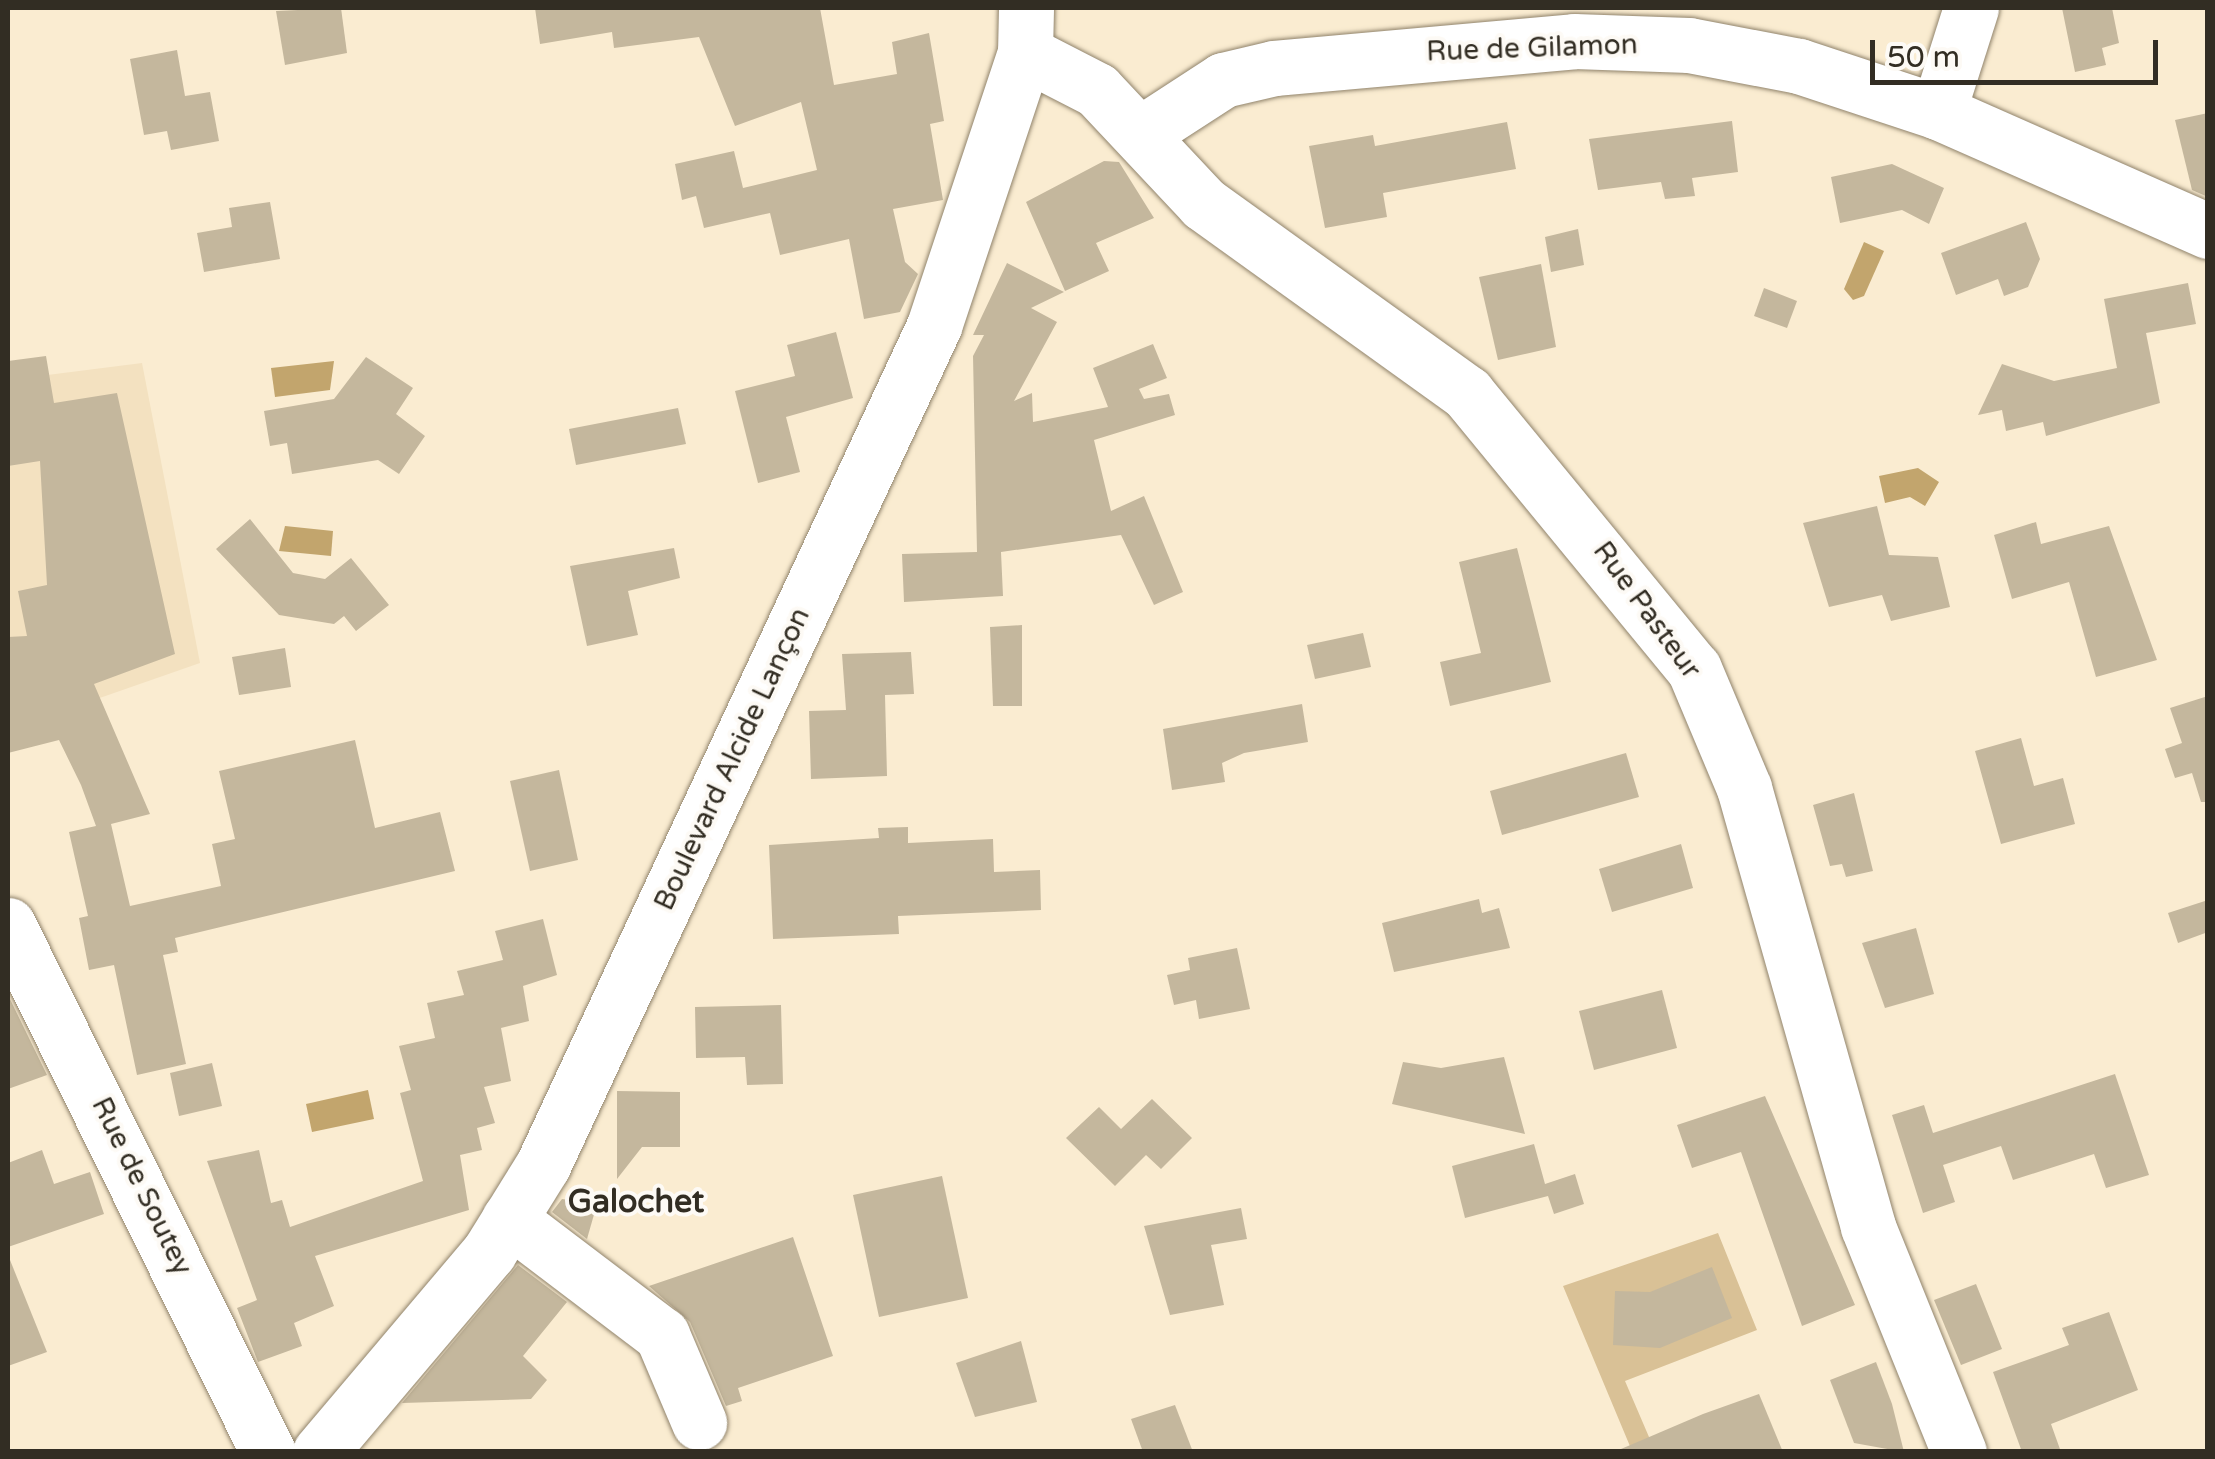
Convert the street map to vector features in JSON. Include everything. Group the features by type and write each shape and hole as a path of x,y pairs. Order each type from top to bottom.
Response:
{"street":[{"path":"1938,112 1971,8"},
{"name":"Rue Pasteur","path":"1026,30 1096,90 1204,204 1467,393 1694,669 1744,788 1868,1228 1959,1452"},
{"name":"Boulevard Alcide Lançon","path":"320,1452 509,1219 551,1148 934,326 1026,30"},
{"name":"Rue de Gilamon","path":"1140,134 1223,80 1274,68 1574,41 1689,46 1780,63 1938,112 2208,231"},
{"name":"Rue de Soutey","path":"8,925 268,1452"},
{"path":"509,1219 662,1336 699,1422"}],"shaded area":[{"path":"1864,242 1884,251 1864,296 1853,300 1844,289"},
{"path":"334,361 330,390 275,397 271,368"},
{"path":"142,363 200,663 8,730 8,380"},
{"path":"1918,468 1939,482 1925,506 1910,497 1885,503 1879,476"},
{"path":"285,526 333,531 331,556 279,551"},
{"path":"368,1090 374,1119 312,1132 306,1104"},
{"path":"1718,1233 1757,1330 1625,1381 1655,1451 1632,1451 1563,1286"}],"building":[{"path":"341,8 347,53 285,65 276,11"},
{"path":"535,8 820,8 834,85 897,74 892,42 929,33 944,121 930,124 943,200 893,209 905,262 918,274 900,312 864,319 849,239 780,255 770,213 704,228 696,196 682,200 675,164 734,151 743,188 817,170 801,102 735,126 699,37 614,48 612,32 540,44"},
{"path":"2062,8 2112,8 2119,43 2102,48 2106,65 2075,72"},
{"path":"177,50 185,96 210,92 219,141 171,150 167,131 144,135 130,59"},
{"path":"2208,113 2208,197 2192,190 2175,120"},
{"path":"1732,121 1738,172 1692,178 1695,196 1665,199 1661,182 1598,190 1589,139"},
{"path":"1507,122 1516,169 1383,193 1387,217 1325,228 1309,146 1373,135 1375,146"},
{"path":"1104,161 1119,162 1154,218 1096,243 1109,271 1065,291 1026,202"},
{"path":"1892,164 1944,188 1929,224 1902,210 1840,223 1831,177"},
{"path":"270,202 280,259 204,272 197,233 232,227 229,208"},
{"path":"2026,222 2040,259 2028,287 2004,296 1998,279 1956,295 1941,253"},
{"path":"1578,229 1584,265 1551,272 1545,237"},
{"path":"1007,263 1064,292 1031,308 1057,322 1014,401 1032,393 1033,422 1108,407 1093,368 1153,344 1167,378 1139,389 1144,399 1169,394 1175,415 1094,440 1111,511 1144,496 1183,592 1154,605 1121,535 1001,552 1003,596 904,602 902,554 977,552 973,356 984,335 973,335"},
{"path":"1541,264 1556,347 1498,360 1479,277"},
{"path":"2188,283 2196,324 2146,333 2160,403 2046,436 2043,422 2006,431 2002,410 1978,415 2002,364 2054,381 2117,368 2104,299"},
{"path":"1764,288 1797,301 1787,328 1754,316"},
{"path":"836,332 853,398 786,417 800,472 758,483 735,391 795,376 787,345"},
{"path":"46,356 54,403 117,393 175,654 94,684 150,814 111,824 130,906 221,886 212,844 235,839 219,771 355,740 375,828 440,812 455,871 175,938 178,952 163,955 186,1064 137,1075 114,965 89,970 79,918 88,916 69,832 96,826 81,785 59,740 8,753 8,637 27,636 18,591 47,585 40,461 8,466 8,361"},
{"path":"366,357 413,388 396,414 425,436 399,474 378,460 292,474 287,443 270,446 264,411 334,399"},
{"path":"678,408 686,444 576,465 569,429"},
{"path":"1877,506 1889,555 1938,557 1950,607 1891,621 1882,595 1829,607 1803,523"},
{"path":"250,519 293,573 325,579 351,558 389,605 356,631 344,616 334,624 279,615 216,549"},
{"path":"2036,522 2041,544 2109,526 2157,660 2096,677 2069,582 2012,599 1994,535"},
{"path":"674,548 680,578 628,591 638,635 587,646 570,566"},
{"path":"1517,548 1551,682 1450,706 1440,662 1481,653 1459,562"},
{"path":"1022,625 1022,706 993,706 990,627"},
{"path":"1363,633 1371,667 1315,679 1307,645"},
{"path":"285,648 291,687 239,695 232,657"},
{"path":"911,652 914,694 885,695 887,776 811,779 809,711 846,710 842,654"},
{"path":"2208,696 2208,802 2201,802 2192,773 2175,778 2165,749 2182,743 2170,708"},
{"path":"1302,704 1308,742 1244,753 1222,763 1225,782 1172,790 1163,729"},
{"path":"2021,738 2034,786 2063,778 2075,824 2001,844 1975,751"},
{"path":"1626,753 1639,797 1502,835 1490,791"},
{"path":"559,770 578,860 530,871 510,781"},
{"path":"1854,793 1873,871 1846,877 1842,864 1830,866 1813,805"},
{"path":"908,827 908,843 993,839 994,872 1040,870 1041,910 898,916 899,934 773,939 769,845 879,838 878,828"},
{"path":"1681,844 1693,888 1612,912 1599,869"},
{"path":"1479,899 1482,913 1499,908 1510,948 1394,972 1382,923"},
{"path":"2208,900 2208,932 2178,943 2168,913"},
{"path":"543,919 557,975 523,986 529,1021 501,1028 511,1081 484,1087 495,1123 477,1128 482,1150 460,1155 469,1210 315,1256 334,1306 294,1323 302,1346 258,1362 237,1308 257,1300 207,1161 259,1150 271,1203 282,1200 290,1227 423,1181 400,1093 411,1090 399,1046 435,1038 427,1003 464,995 457,971 503,960 495,931"},
{"path":"1916,928 1934,994 1885,1008 1862,943"},
{"path":"1237,948 1250,1009 1199,1019 1196,1000 1174,1005 1167,975 1190,970 1188,958"},
{"path":"1662,990 1677,1048 1594,1070 1579,1011"},
{"path":"8,995 47,1075 8,1089"},
{"path":"781,1005 783,1084 747,1085 745,1057 696,1058 695,1007"},
{"path":"1504,1057 1525,1134 1392,1104 1403,1062 1441,1068"},
{"path":"212,1063 222,1106 179,1116 170,1073"},
{"path":"2115,1074 2149,1175 2106,1188 2094,1154 2013,1180 2001,1146 1943,1165 1955,1202 1923,1213 1892,1115 1924,1105 1933,1133"},
{"path":"617,1091 680,1092 680,1147 642,1147 617,1179"},
{"path":"1765,1096 1855,1305 1802,1326 1741,1152 1692,1168 1677,1125"},
{"path":"1152,1099 1192,1138 1161,1169 1146,1155 1115,1186 1066,1138 1099,1107 1121,1129"},
{"path":"1534,1144 1545,1184 1575,1174 1584,1204 1554,1214 1548,1196 1465,1218 1452,1166"},
{"path":"42,1150 54,1184 90,1172 104,1214 8,1247 8,1163"},
{"path":"942,1176 968,1298 879,1317 853,1195"},
{"path":"562,1199 597,1204 587,1239 552,1212"},
{"path":"1241,1208 1247,1239 1211,1245 1224,1305 1170,1315 1144,1226"},
{"path":"793,1237 833,1356 738,1388 742,1401 726,1406 690,1322 649,1286"},
{"path":"8,1255 47,1352 8,1366"},
{"path":"518,1265 567,1302 523,1356 547,1380 531,1399 402,1403"},
{"path":"1712,1267 1732,1318 1660,1348 1613,1345 1615,1291 1650,1292"},
{"path":"1976,1284 2002,1349 1961,1365 1934,1300"},
{"path":"2109,1312 2138,1390 2051,1424 2061,1452 2022,1452 1993,1372 2069,1345 2062,1328"},
{"path":"1021,1341 1037,1402 975,1417 956,1363"},
{"path":"1876,1362 1904,1452 1854,1443 1830,1380"},
{"path":"1759,1394 1783,1452 1614,1452 1703,1414"},
{"path":"1175,1405 1193,1452 1143,1452 1131,1419"}],"district":[{"name":"Galochet","path":"636,1202"}]}
